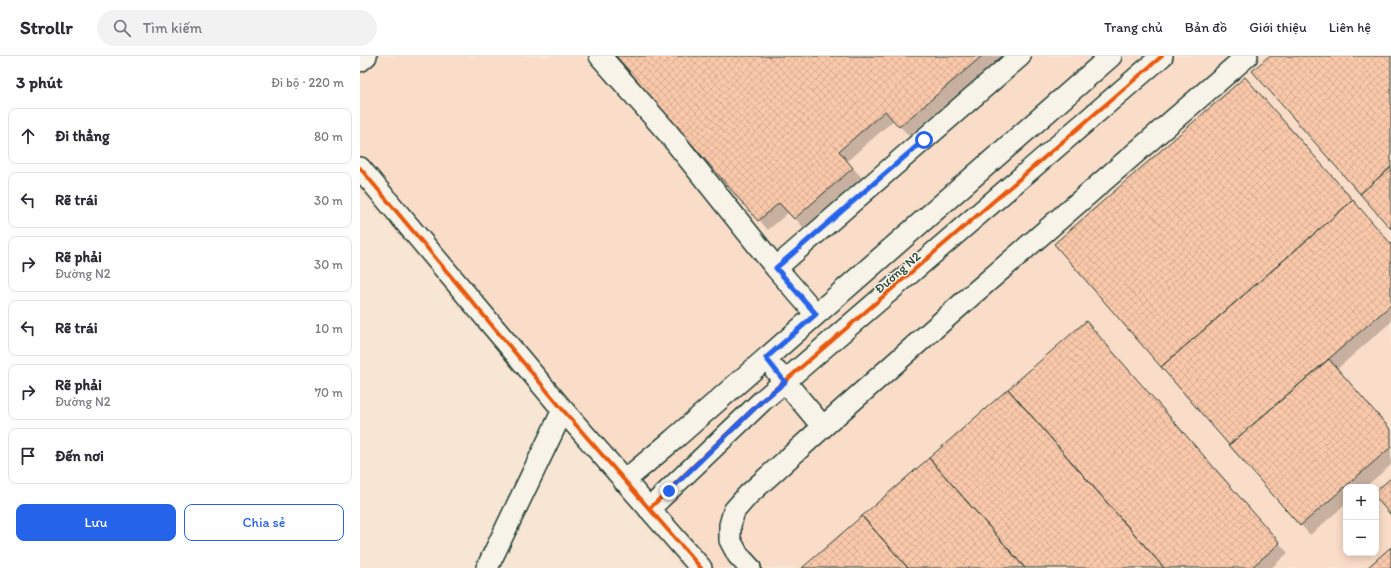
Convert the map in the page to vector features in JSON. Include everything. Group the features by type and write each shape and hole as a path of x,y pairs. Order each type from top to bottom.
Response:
{"street":[{"path":"360,61 366,56"},
{"path":"600,56 668,133 776,268 816,314"},
{"path":"776,268 1020,56"},
{"name":"Đường N2","path":"624,481 1111,56"},
{"name":"Đường N2","path":"649,509 762,401 1162,56"},
{"path":"750,568 738,555 730,540 730,525 734,511 748,495 972,294 1247,56"},
{"path":"360,168 563,410 700,568"},
{"path":"766,358 823,427"},
{"path":"487,568 563,410"}],"shaded area":[{"path":"360,56 1391,56 1391,568 682,568 360,191"}],"building":[{"path":"616,56 982,56 899,127 885,111 839,151 853,168 794,219 779,203 758,221"},
{"path":"1269,56 1391,56 1391,167 1360,194 1252,71"},
{"path":"1245,77 1353,200 1161,367 1054,244"},
{"path":"1391,167 1391,229 1360,194"},
{"path":"1353,200 1391,244 1391,305 1229,445 1161,367"},
{"path":"1086,321 1280,543 1251,568 1164,568 1008,389"},
{"path":"1329,359 1391,430 1391,447 1348,484 1343,484 1343,489 1300,526 1229,445"},
{"path":"1008,389 1164,568 1025,568 929,458"},
{"path":"929,458 1025,568 908,568 862,516"},
{"path":"1391,478 1391,515 1379,501 1379,488"},
{"path":"862,516 908,568 802,568"},
{"path":"1391,547 1391,568 1367,568"}],"cycle path":[{"path":"649,509 762,401 1162,56"},
{"path":"360,168 563,410 701,568"}],"route":[{"path":"669,491 762,401 785,382 766,358 816,314 776,268 924,140"}]}
